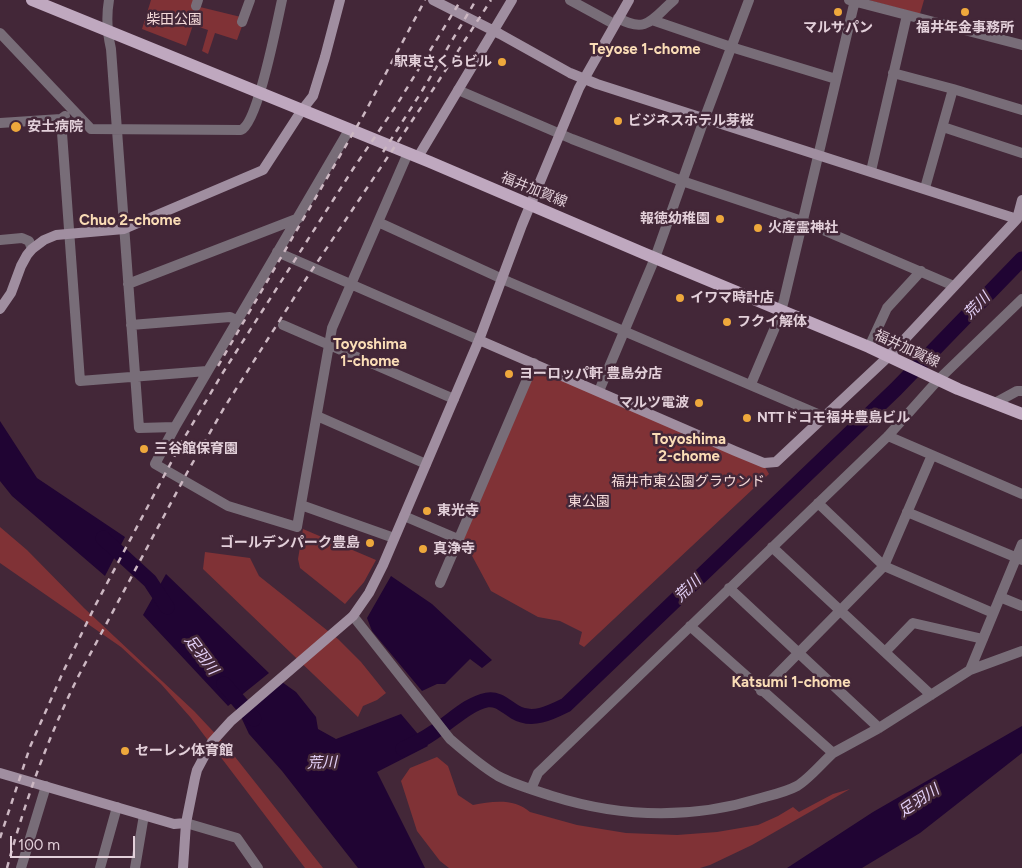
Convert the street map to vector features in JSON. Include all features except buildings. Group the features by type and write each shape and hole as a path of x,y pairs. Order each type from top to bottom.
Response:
{"main road":[{"name":"福井加賀線","path":"32,0 413,155 869,347 935,379 1022,414"}],"street":[{"path":"109,0 106,14 107,30 111,49 139,428 175,427"},
{"path":"242,22 250,0"},
{"path":"0,33 91,129 243,130 256,107 282,0"},
{"path":"0,309 11,293 21,266 32,248 44,240 56,235 124,229 260,172 265,168 314,93 340,0"},
{"path":"434,0 494,30 583,79 1017,219"},
{"path":"346,135 299,218 207,371 155,464 228,506 297,527 332,328 378,222 413,155 458,90 512,0"},
{"path":"570,0 616,21 638,26 652,20 674,0"},
{"path":"183,868 186,824 195,778 212,742 231,722 353,616 369,593 479,340 530,205 583,79 629,0"},
{"path":"599,391 656,258 704,117 749,0"},
{"path":"751,384 781,311 819,155 853,0 1022,45"},
{"path":"871,171 907,15"},
{"path":"652,20 731,47 836,79"},
{"path":"893,73 1022,110"},
{"path":"925,188 953,89"},
{"path":"458,90 559,134 682,181 802,221 954,286"},
{"path":"0,123 61,119 72,109"},
{"path":"61,119 80,381 207,371"},
{"path":"942,127 1022,153"},
{"path":"277,252 764,463 776,462 889,356 1017,219 1022,200"},
{"path":"128,284 299,218"},
{"path":"378,222 502,279 825,417"},
{"path":"0,240 22,238 29,241 32,248"},
{"path":"869,347 887,308 920,272"},
{"path":"531,789 538,773 888,436 935,379 1022,300"},
{"path":"131,325 230,318 238,321"},
{"path":"283,325 454,399"},
{"path":"440,583 534,363"},
{"path":"995,403 1022,391"},
{"path":"316,416 426,464"},
{"path":"888,436 1022,494"},
{"path":"761,690 884,566 932,455"},
{"path":"818,503 884,566 994,613"},
{"path":"301,505 394,538"},
{"path":"908,512 1019,559"},
{"path":"404,516 458,539"},
{"path":"970,670 1000,597 1019,559 1022,544"},
{"path":"772,547 931,695"},
{"path":"730,588 879,728"},
{"path":"1000,597 1022,606"},
{"path":"353,616 450,739 498,775 531,789 582,806 617,812 650,814 690,813 746,803 797,786 834,753 879,728 970,670 1022,651"},
{"path":"885,652 913,623 982,640"},
{"path":"690,626 834,753"},
{"path":"0,773 174,824 186,824 237,838 258,868"},
{"path":"21,868 46,786"},
{"path":"100,868 117,807"},
{"path":"134,868 144,815"}],"green space":[{"name":"柴田公園","path":"151,0 201,0 200,7 245,18 237,40 215,33 208,54 202,51 208,30 193,25 186,46 142,29"},
{"path":"868,0 924,0 920,14"},
{"name":"東公園","path":"540,371 765,467 769,474 584,647 579,644 582,632 560,621 538,617 491,591 463,539 534,372"},
{"path":"0,527 27,550 84,608 194,711 224,743 323,868 305,868 191,718 161,684 121,647 0,563"},
{"path":"303,529 376,560 364,582 345,604 300,568 298,559"},
{"path":"205,552 250,558 259,576 338,639 361,662 386,693 377,700 363,706 358,717 203,569"},
{"path":"437,757 448,766 458,795 473,805 488,802 517,804 530,812 577,825 626,833 677,835 717,832 758,825 793,807 799,812 833,794 850,789 752,845 700,868 449,868 440,861 417,831 401,781 410,768"}],"water":[{"path":"0,421 37,478 125,537 105,576 12,496 0,481"},
{"path":"166,574 269,673 228,706 143,615"},
{"path":"391,576 432,604 492,660 482,668 470,659 445,684 437,684 422,691 372,631 367,618"},
{"path":"282,682 296,692 316,717 318,729 336,739 401,714 428,746 377,772 425,868 358,868 282,771 249,734 241,717"},
{"path":"1022,726 1022,753 920,833 862,868 787,868 873,812"}],"waterway":[{"name":"荒川","path":"403,749 426,737 466,709 487,700 498,701 515,712 528,716 541,715 566,705 896,389 1022,259"},
{"name":"足羽川","path":"103,538 150,581 167,607"},
{"name":"足羽川","path":"224,684 254,719"}],"railway":[{"path":"218,366 363,116 425,0"},
{"path":"0,838 30,747 63,672 95,606 183,440 222,374 353,169 396,106 461,0"},
{"path":"383,152 476,0"},
{"path":"7,868 21,818 57,722 79,675 188,471 224,408 306,279 491,0"}],"place":[{"name":"マルサパン","path":"838,12"},
{"name":"福井年金事務所","path":"965,12"},
{"name":"駅東さくらビル","path":"502,62"},
{"name":"ビジネスホテル芽桜","path":"618,121"},
{"name":"安土病院","path":"16,127"},
{"name":"報徳幼稚園","path":"720,219"},
{"name":"火産霊神社","path":"758,228"},
{"name":"イワマ時計店","path":"680,298"},
{"name":"フクイ解体","path":"727,322"},
{"name":"ヨーロッパ軒 豊島分店","path":"509,374"},
{"name":"マルツ電波","path":"699,403"},
{"name":"NTTドコモ福井豊島ビル","path":"747,418"},
{"name":"三谷館保育園","path":"144,449"},
{"name":"東光寺","path":"427,511"},
{"name":"ゴールデンパーク豊島","path":"370,543"},
{"name":"真浄寺","path":"423,549"},
{"name":"セーレン体育館","path":"125,751"}],"district":[{"name":"Teyose 1-chome","path":"645,50"},
{"name":"Chuo 2-chome","path":"130,221"},
{"name":"Toyoshima 1-chome","path":"370,354"},
{"name":"Toyoshima 2-chome","path":"689,448"},
{"name":"Katsumi 1-chome","path":"791,683"}],"park label":[{"name":"福井市東公園グラウンド","path":"688,482"}]}
